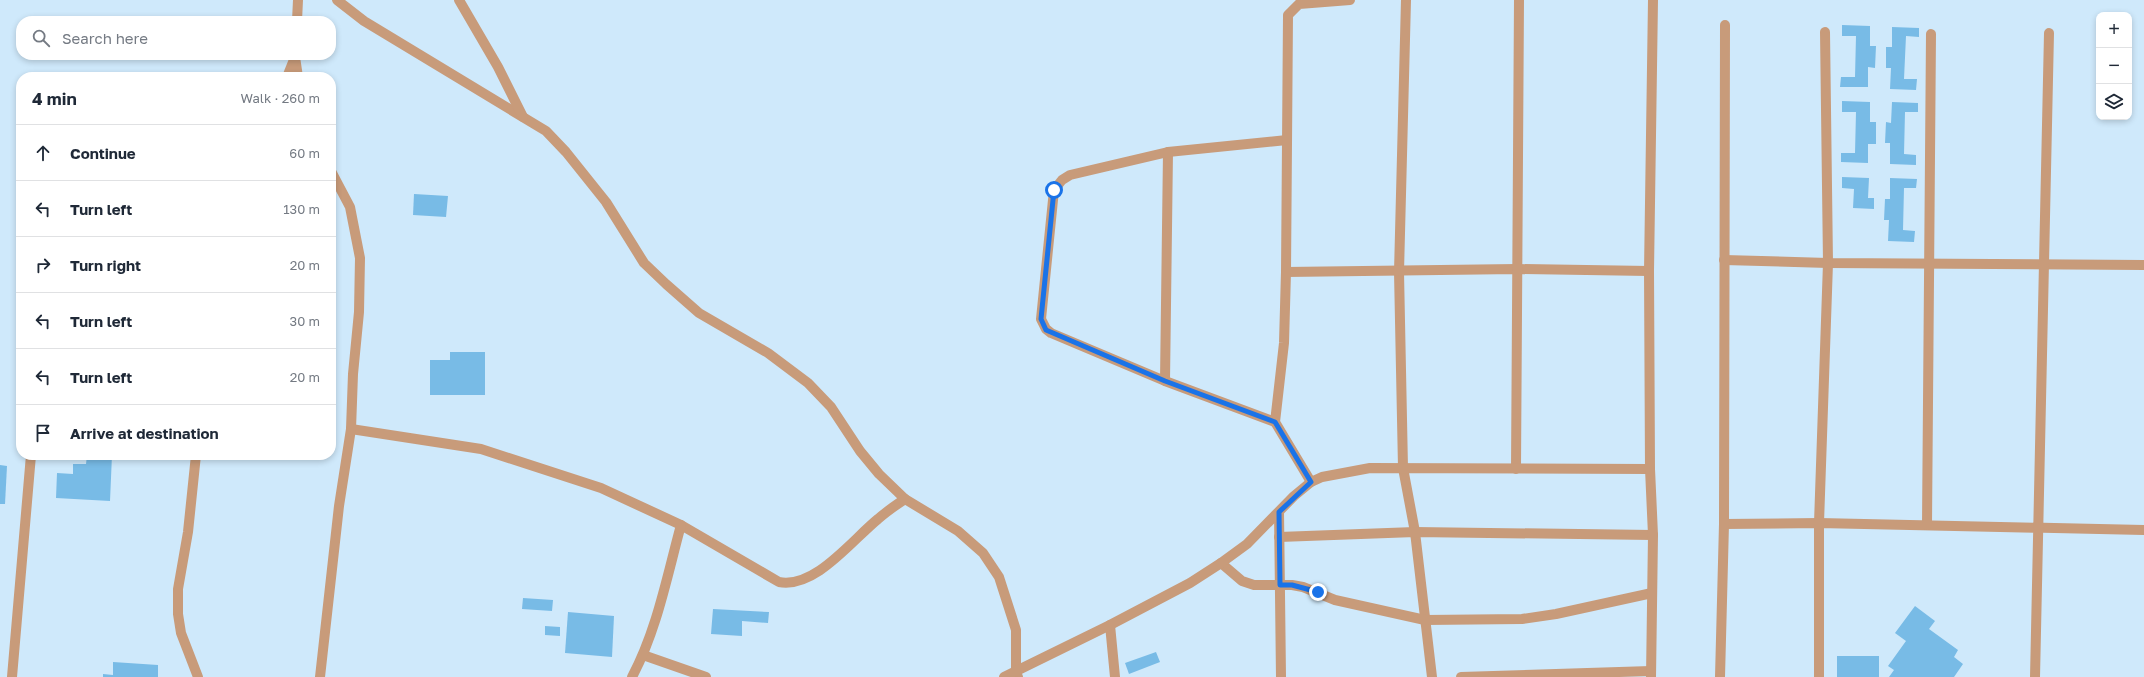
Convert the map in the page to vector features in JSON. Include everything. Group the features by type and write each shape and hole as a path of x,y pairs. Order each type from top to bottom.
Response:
{"street":[{"path":"297,16 298,0"},
{"path":"337,0 364,21 546,131 566,152 606,202 644,263 699,313 768,353 808,383 831,407 860,451 879,474 905,499 958,531 983,553 999,577 1016,630 1017,674"},
{"path":"460,0 498,67 523,116"},
{"path":"1311,482 1275,422 1284,343 1288,15 1299,4 1350,0"},
{"path":"1406,0 1399,272 1403,468 1415,532 1432,677"},
{"path":"1516,469 1519,0"},
{"path":"1461,677 1651,674 1653,535 1650,469 1649,271 1653,0"},
{"path":"1720,677 1724,524 1725,25"},
{"path":"1820,677 1819,523 1828,263 1825,32"},
{"path":"2035,677 2049,33"},
{"path":"1927,525 1931,34"},
{"path":"288,72 293,60"},
{"path":"296,60 297,72"},
{"path":"1275,422 1165,381 1051,333 1046,330 1041,319 1054,190 1058,184 1070,175 1168,152 1287,140"},
{"path":"1165,381 1168,152"},
{"path":"320,677 339,506 351,429 353,374 359,312 360,258 350,207 336,181"},
{"path":"1724,260 1828,263 2144,265"},
{"path":"1286,272 1399,272 1517,269 1649,271"},
{"path":"351,429 481,449 601,488 681,525 779,582 790,584 802,580 826,565 878,519 905,499"},
{"path":"12,677 31,460"},
{"path":"195,460 188,532 178,589 178,614 181,633 198,677"},
{"path":"1004,677 1017,674 1190,583 1247,544 1311,482 1338,472 1370,468 1650,469"},
{"path":"1279,512 1281,677"},
{"path":"1724,524 1819,523 2144,530"},
{"path":"632,677 643,655 681,525"},
{"path":"1280,537 1415,532 1653,535"},
{"path":"1221,563 1242,581 1254,585 1303,587 1336,600 1425,620 1522,619 1556,614 1652,593"},
{"path":"1110,625 1115,677"},
{"path":"643,655 706,677"}],"building":[{"path":"1842,25 1870,26 1870,46 1876,46 1875,68 1868,67 1868,87 1840,87 1841,77 1855,77 1856,36 1842,36"},
{"path":"1892,27 1919,28 1919,37 1906,36 1904,79 1917,79 1916,90 1890,89 1891,68 1886,68 1886,47 1892,47"},
{"path":"1842,101 1870,102 1870,122 1876,122 1876,144 1868,144 1868,163 1841,162 1841,153 1855,153 1856,112 1842,112"},
{"path":"1892,102 1918,103 1918,112 1905,112 1904,154 1916,155 1916,165 1890,164 1890,143 1885,143 1886,122 1891,123"},
{"path":"1842,177 1869,178 1868,198 1874,198 1874,209 1853,208 1854,189 1842,188"},
{"path":"1890,178 1917,179 1916,188 1904,188 1903,230 1915,231 1914,242 1888,241 1889,220 1884,220 1885,199 1890,199"},
{"path":"414,194 448,196 446,217 413,215"},
{"path":"450,352 485,352 485,395 430,395 430,360 450,360"},
{"path":"86,460 112,460 110,501 56,498 57,473 73,474 73,464 86,464"},
{"path":"0,465 7,466 5,504 0,504"},
{"path":"523,598 553,600 552,611 522,609"},
{"path":"1915,606 1935,621 1929,629 1958,650 1954,657 1963,664 1954,677 1889,677 1894,670 1888,666 1906,641 1895,633"},
{"path":"713,609 769,612 768,623 742,621 742,636 711,634"},
{"path":"568,612 614,616 612,657 565,653"},
{"path":"545,626 560,627 560,636 545,635"},
{"path":"1156,652 1160,662 1129,674 1125,663"},
{"path":"1837,656 1879,656 1879,677 1837,677"},
{"path":"113,662 158,665 158,677 103,677 103,674 113,675"}],"route":[{"path":"1054,190 1041,319 1042,324 1046,330 1051,333 1165,381 1217,402 1275,422 1311,482 1294,496 1279,512 1280,585 1303,587 1318,592"}]}
